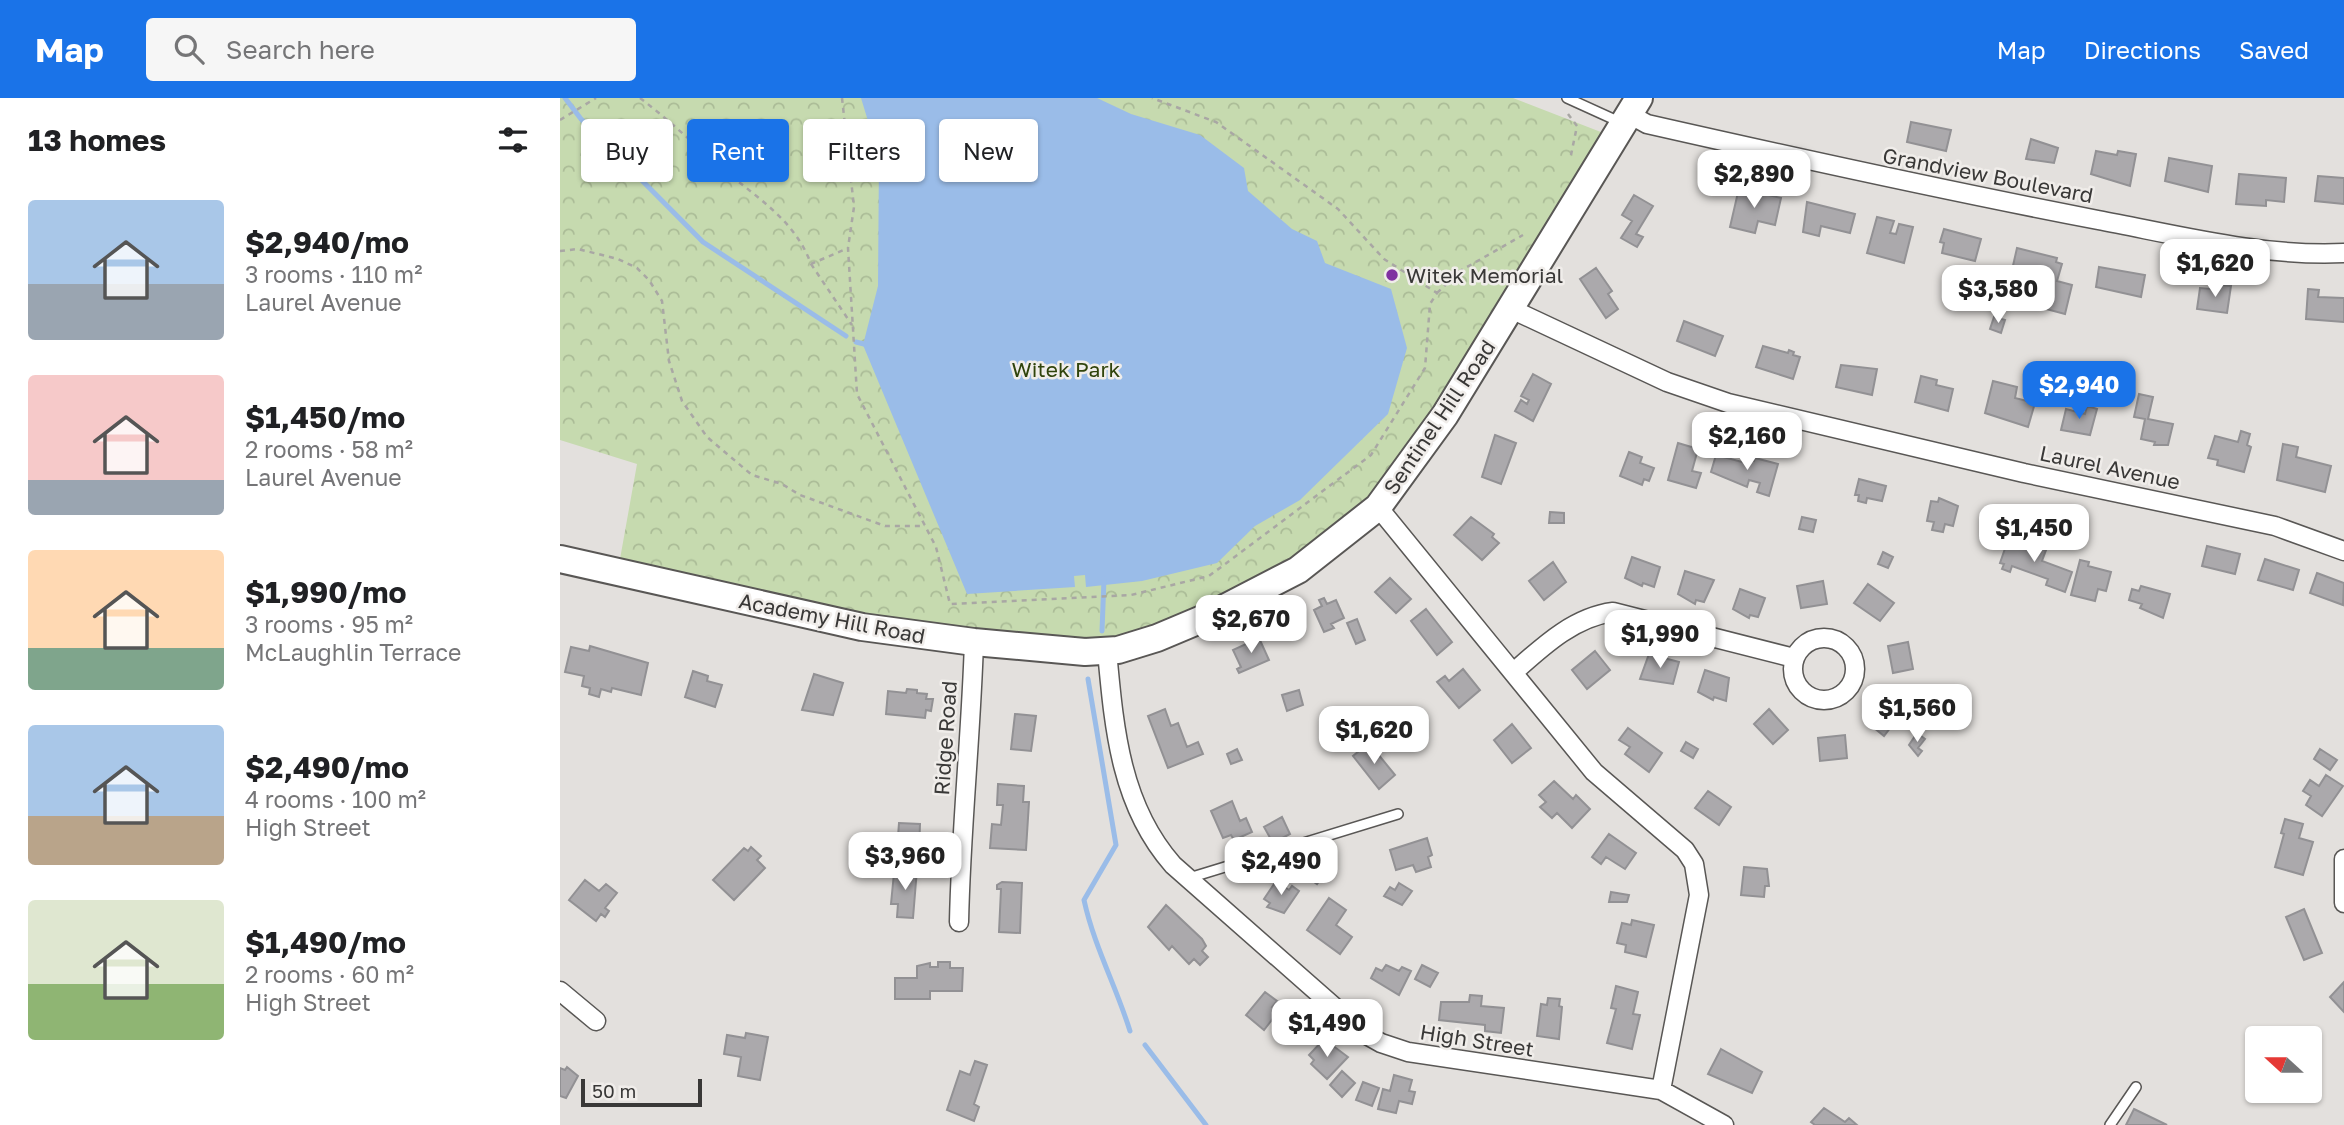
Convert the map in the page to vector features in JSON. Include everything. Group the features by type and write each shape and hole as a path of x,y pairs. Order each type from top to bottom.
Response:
{"main road":[{"name":"Sentinel Hill Road","path":"1107,651 1157,638 1268,587 1331,547 1378,507 1445,415 1630,112"},
{"name":"Academy Hill Road","path":"560,559 862,627 974,642 1085,652 1107,651"}],"street":[{"name":"Grandview Boulevard","path":"1630,112 1647,124 1938,189 2181,235 2304,255 2344,253"},
{"name":"Laurel Avenue","path":"1509,308 1667,382 1728,403 2024,473 2275,526 2344,551"},
{"path":"1378,507 1515,671 1594,772 1671,837 1694,864 1699,895 1661,1090"},
{"path":"1515,671 1572,626 1588,617 1613,612 1794,658"},
{"name":"Ridge Road","path":"959,922 964,797 970,757 974,642"},
{"name":"High Street","path":"1107,651 1114,733 1130,792 1148,832 1160,850 1262,947 1381,1043 1408,1052 1471,1064 1661,1090 1724,1125"},
{"path":"2344,859 2344,903"},
{"path":"560,991 596,1021"}],"lane":[{"path":"1567,98 1630,112"},
{"path":"1187,878 1398,814"},
{"path":"2110,1125 2136,1087"}],"path":[{"path":"560,120 596,98"},
{"path":"640,98 726,172 768,202 805,247 811,264 853,325"},
{"path":"842,98 854,207 848,248 857,394 936,547 950,604 1116,596 1209,576 1371,455 1425,368 1430,304 1437,293 1460,271 1482,256 1523,235"},
{"path":"1152,98 1216,122 1338,209 1384,258 1437,293"},
{"path":"1564,110 1577,126 1571,155"},
{"path":"811,264 848,248"},
{"path":"560,251 578,249 618,259 637,268 649,280 662,301 669,361 682,401 706,437 752,475 782,484 800,495 885,526 925,526"}],"green space":[{"name":"Witek Park","path":"560,98 1513,98 1606,134 1434,425 1371,503 1319,545 1254,584 1138,634 1117,640 1070,642 864,616 620,559 637,464 560,440"}],"water":[{"path":"861,98 1097,98 1131,114 1200,135 1244,168 1248,191 1292,229 1317,241 1325,263 1391,289 1407,348 1388,414 1300,500 1255,526 1217,563 1142,581 1086,587 1085,575 1074,576 1075,587 967,594 863,345 878,286 879,182 925,182 925,119 867,119"}],"building":[{"path":"1911,122 1951,130 1946,151 1907,142"},
{"path":"2031,139 2058,148 2054,163 2026,159"},
{"path":"2096,151 2117,155 2118,151 2136,154 2130,186 2091,174"},
{"path":"2169,158 2212,166 2208,192 2165,181"},
{"path":"2239,174 2286,178 2284,202 2266,200 2266,206 2236,204"},
{"path":"2318,176 2344,178 2344,204 2315,201"},
{"path":"1739,188 1781,198 1775,225 1758,221 1755,233 1730,227"},
{"path":"1634,195 1653,206 1636,234 1643,237 1637,247 1621,238 1632,221 1622,215"},
{"path":"1807,202 1855,214 1850,233 1821,226 1819,236 1803,232"},
{"path":"1877,217 1894,221 1890,233 1896,234 1899,224 1913,227 1904,263 1867,253"},
{"path":"1944,229 1981,239 1975,261 1942,253 1944,243 1940,242"},
{"path":"2017,248 2057,258 2056,262 2062,264 2057,281 2072,285 2065,314 2031,305 2038,277 2012,270"},
{"path":"2099,267 2145,275 2141,297 2096,287"},
{"path":"1596,268 1612,291 1608,294 1618,309 1606,318 1580,279"},
{"path":"2212,284 2231,286 2227,313 2197,309 2200,288 2211,289"},
{"path":"2308,289 2319,290 2318,297 2344,298 2344,322 2306,319"},
{"path":"1994,317 2005,320 2001,333 1990,329"},
{"path":"1684,321 1723,336 1715,356 1677,341"},
{"path":"1763,346 1788,353 1789,350 1800,357 1793,379 1756,367"},
{"path":"1841,365 1877,369 1872,395 1836,387"},
{"path":"1533,374 1551,384 1533,421 1515,411 1521,400 1527,404 1529,400 1521,396"},
{"path":"1921,376 1937,380 1936,385 1953,389 1948,411 1915,402"},
{"path":"1993,381 2017,387 2015,398 2035,403 2028,427 1985,413"},
{"path":"2057,386 2068,389 2063,405 2053,402"},
{"path":"2139,394 2153,397 2148,419 2173,424 2168,445 2154,445 2155,442 2141,439 2145,419 2134,417"},
{"path":"2087,406 2097,409 2090,435 2061,430 2066,409 2085,414"},
{"path":"2241,431 2250,434 2247,445 2251,447 2244,472 2217,465 2218,460 2208,458 2215,436 2238,442"},
{"path":"1495,435 1516,443 1501,484 1482,477"},
{"path":"1678,443 1698,449 1692,471 1701,473 1696,488 1668,480"},
{"path":"2283,444 2298,447 2296,457 2331,466 2325,492 2277,480"},
{"path":"1629,452 1642,457 1640,463 1654,468 1649,481 1644,479 1642,485 1620,476"},
{"path":"1716,455 1742,462 1743,458 1754,461 1755,458 1778,464 1769,496 1757,492 1760,483 1749,480 1747,487 1711,472"},
{"path":"1859,479 1886,486 1882,501 1867,498 1866,503 1858,501 1859,495 1855,495"},
{"path":"1939,498 1958,506 1953,526 1945,524 1943,532 1932,530 1934,522 1927,521 1931,501 1938,502"},
{"path":"1550,512 1564,513 1564,523 1549,523"},
{"path":"1471,517 1494,534 1492,537 1499,543 1482,560 1454,535"},
{"path":"1802,517 1816,520 1813,532 1799,529"},
{"path":"2009,537 2046,550 2042,561 2072,572 2065,592 2046,585 2048,579 2012,566 2010,572 2002,569 2004,564 2000,563"},
{"path":"2207,546 2240,554 2235,574 2202,566"},
{"path":"1883,552 1893,557 1888,568 1878,564"},
{"path":"1632,557 1660,567 1654,587 1643,583 1642,586 1625,578"},
{"path":"2265,559 2299,570 2293,590 2258,580"},
{"path":"2080,560 2089,562 2088,566 2111,572 2106,591 2098,589 2095,601 2071,595"},
{"path":"1553,562 1566,582 1544,600 1529,581"},
{"path":"1685,571 1714,580 1704,602 1696,600 1695,604 1678,594"},
{"path":"2317,573 2344,583 2343,605 2310,593"},
{"path":"1390,578 1411,599 1396,613 1375,592"},
{"path":"1823,581 1827,604 1801,608 1797,586"},
{"path":"1868,584 1894,603 1880,621 1854,603"},
{"path":"2141,586 2170,594 2163,618 2140,608 2142,604 2129,600 2132,589 2139,591"},
{"path":"1740,589 1765,598 1758,617 1750,615 1749,618 1733,609"},
{"path":"1324,598 1327,604 1336,600 1344,618 1331,624 1334,628 1324,632 1314,610 1322,606 1319,600"},
{"path":"1426,609 1452,642 1437,655 1411,621"},
{"path":"1357,619 1365,640 1356,644 1347,623"},
{"path":"1259,638 1269,660 1239,673 1237,669 1241,667 1233,650"},
{"path":"1908,642 1913,669 1893,673 1888,646"},
{"path":"590,646 648,663 641,695 612,688 611,692 601,689 599,697 589,694 590,688 582,686 584,676 565,672 571,647 589,651"},
{"path":"1595,651 1610,670 1587,689 1572,670"},
{"path":"1649,654 1679,662 1673,684 1640,679"},
{"path":"1463,669 1480,690 1459,708 1437,682 1445,676 1449,681"},
{"path":"1705,670 1729,678 1726,701 1714,697 1713,700 1698,692"},
{"path":"693,671 708,676 707,681 722,685 715,707 685,697"},
{"path":"814,674 843,683 833,715 802,710"},
{"path":"907,689 917,690 917,693 927,694 926,699 933,699 931,711 926,710 925,718 886,714 888,691 906,693"},
{"path":"1299,690 1303,705 1287,711 1282,695"},
{"path":"1884,702 1900,715 1884,736 1867,722"},
{"path":"1165,709 1171,726 1178,723 1187,747 1198,742 1203,754 1168,768 1148,716"},
{"path":"1769,709 1788,730 1773,744 1754,724"},
{"path":"1015,714 1036,716 1031,751 1011,749"},
{"path":"1512,724 1531,748 1512,763 1494,740"},
{"path":"1628,728 1662,753 1649,772 1625,754 1630,747 1619,740"},
{"path":"1917,733 1925,739 1918,748 1922,751 1918,756 1909,745"},
{"path":"1845,735 1847,758 1820,761 1818,738"},
{"path":"1686,742 1698,749 1693,758 1681,751"},
{"path":"1369,743 1395,775 1379,789 1353,756"},
{"path":"1237,749 1242,760 1231,764 1227,754"},
{"path":"2320,749 2337,760 2330,770 2314,759"},
{"path":"2326,775 2343,786 2322,816 2306,805 2311,796 2303,791 2310,780 2319,786"},
{"path":"1554,781 1573,799 1576,795 1590,809 1572,828 1557,813 1552,818 1540,807 1546,802 1539,795"},
{"path":"998,784 1024,786 1023,802 1029,802 1026,850 990,848 992,824 1001,825 1003,805 997,805"},
{"path":"1708,791 1731,807 1719,825 1695,808"},
{"path":"1232,801 1240,821 1246,818 1252,832 1234,840 1231,835 1223,838 1211,811"},
{"path":"1282,817 1290,834 1273,843 1264,827"},
{"path":"2285,819 2303,824 2299,838 2313,842 2303,875 2275,867"},
{"path":"899,823 920,824 919,851 897,850"},
{"path":"1609,834 1636,853 1625,869 1606,857 1601,864 1592,857"},
{"path":"1427,838 1432,855 1428,857 1431,867 1416,872 1413,865 1396,870 1390,850"},
{"path":"751,847 761,856 757,860 765,868 734,900 713,880 744,848 748,851"},
{"path":"1313,858 1328,869 1317,884 1303,874"},
{"path":"1744,867 1767,869 1769,886 1765,886 1764,897 1741,895"},
{"path":"902,868 917,869 913,918 897,917 898,904 891,904 894,873 901,873"},
{"path":"585,880 599,891 606,884 617,893 605,908 609,911 605,917 601,914 596,921 569,900"},
{"path":"1276,881 1289,890 1292,886 1299,891 1284,913 1267,907 1270,903 1264,899"},
{"path":"1002,882 1022,883 1020,933 999,932 1001,889 997,889 997,885"},
{"path":"1399,883 1412,891 1402,905 1384,896 1390,887 1395,890"},
{"path":"1611,892 1629,895 1627,902 1609,902"},
{"path":"1329,898 1346,910 1336,925 1352,937 1340,954 1307,930"},
{"path":"1166,905 1206,946 1202,951 1208,957 1200,965 1194,959 1189,964 1172,946 1169,950 1148,927"},
{"path":"2304,909 2322,953 2304,960 2286,917"},
{"path":"1632,920 1654,925 1646,957 1625,952 1626,945 1617,943 1622,923 1631,925"},
{"path":"938,962 950,962 950,968 963,968 962,991 930,991 930,999 895,999 895,978 917,978 917,966 930,963 930,967 938,967"},
{"path":"1386,965 1399,971 1402,967 1411,971 1399,995 1371,978 1376,968 1382,971"},
{"path":"1422,965 1438,973 1430,987 1415,979"},
{"path":"2344,982 2344,1012 2330,997"},
{"path":"1616,986 1638,992 1633,1014 1640,1015 1632,1049 1607,1043 1616,1009 1611,1008"},
{"path":"1265,992 1277,1001 1272,1007 1278,1012 1264,1030 1246,1015"},
{"path":"1470,995 1482,996 1481,1006 1504,1008 1501,1033 1485,1031 1485,1025 1439,1020 1441,1002 1469,1002"},
{"path":"1548,998 1560,999 1559,1006 1562,1007 1559,1039 1537,1036 1541,1004 1547,1005"},
{"path":"746,1033 768,1037 760,1080 738,1076 741,1057 724,1054 727,1035 745,1038"},
{"path":"1324,1039 1348,1057 1327,1079 1311,1064 1314,1060 1309,1055"},
{"path":"1721,1049 1762,1072 1752,1093 1708,1074"},
{"path":"975,1061 987,1065 974,1104 979,1107 974,1121 947,1110 960,1071 970,1075"},
{"path":"567,1067 578,1076 566,1098 560,1096 560,1068 565,1070"},
{"path":"1342,1071 1355,1083 1342,1097 1330,1085"},
{"path":"1394,1075 1412,1080 1409,1091 1415,1092 1412,1104 1399,1101 1396,1113 1378,1109 1383,1089 1390,1091"},
{"path":"1363,1082 1379,1088 1372,1106 1356,1100"},
{"path":"1824,1108 1845,1122 1849,1118 1857,1125 1815,1125 1811,1122"},
{"path":"2134,1109 2167,1125 2126,1125"}],"waterway":[{"path":"565,98 581,119 703,242 846,336"},
{"path":"856,342 868,345"},
{"path":"1102,631 1104,579"},
{"path":"1088,679 1116,845 1084,900 1093,934 1130,1031"},
{"path":"1145,1045 1206,1125"}],"place":[{"name":"Witek Memorial","path":"1392,275"}]}
